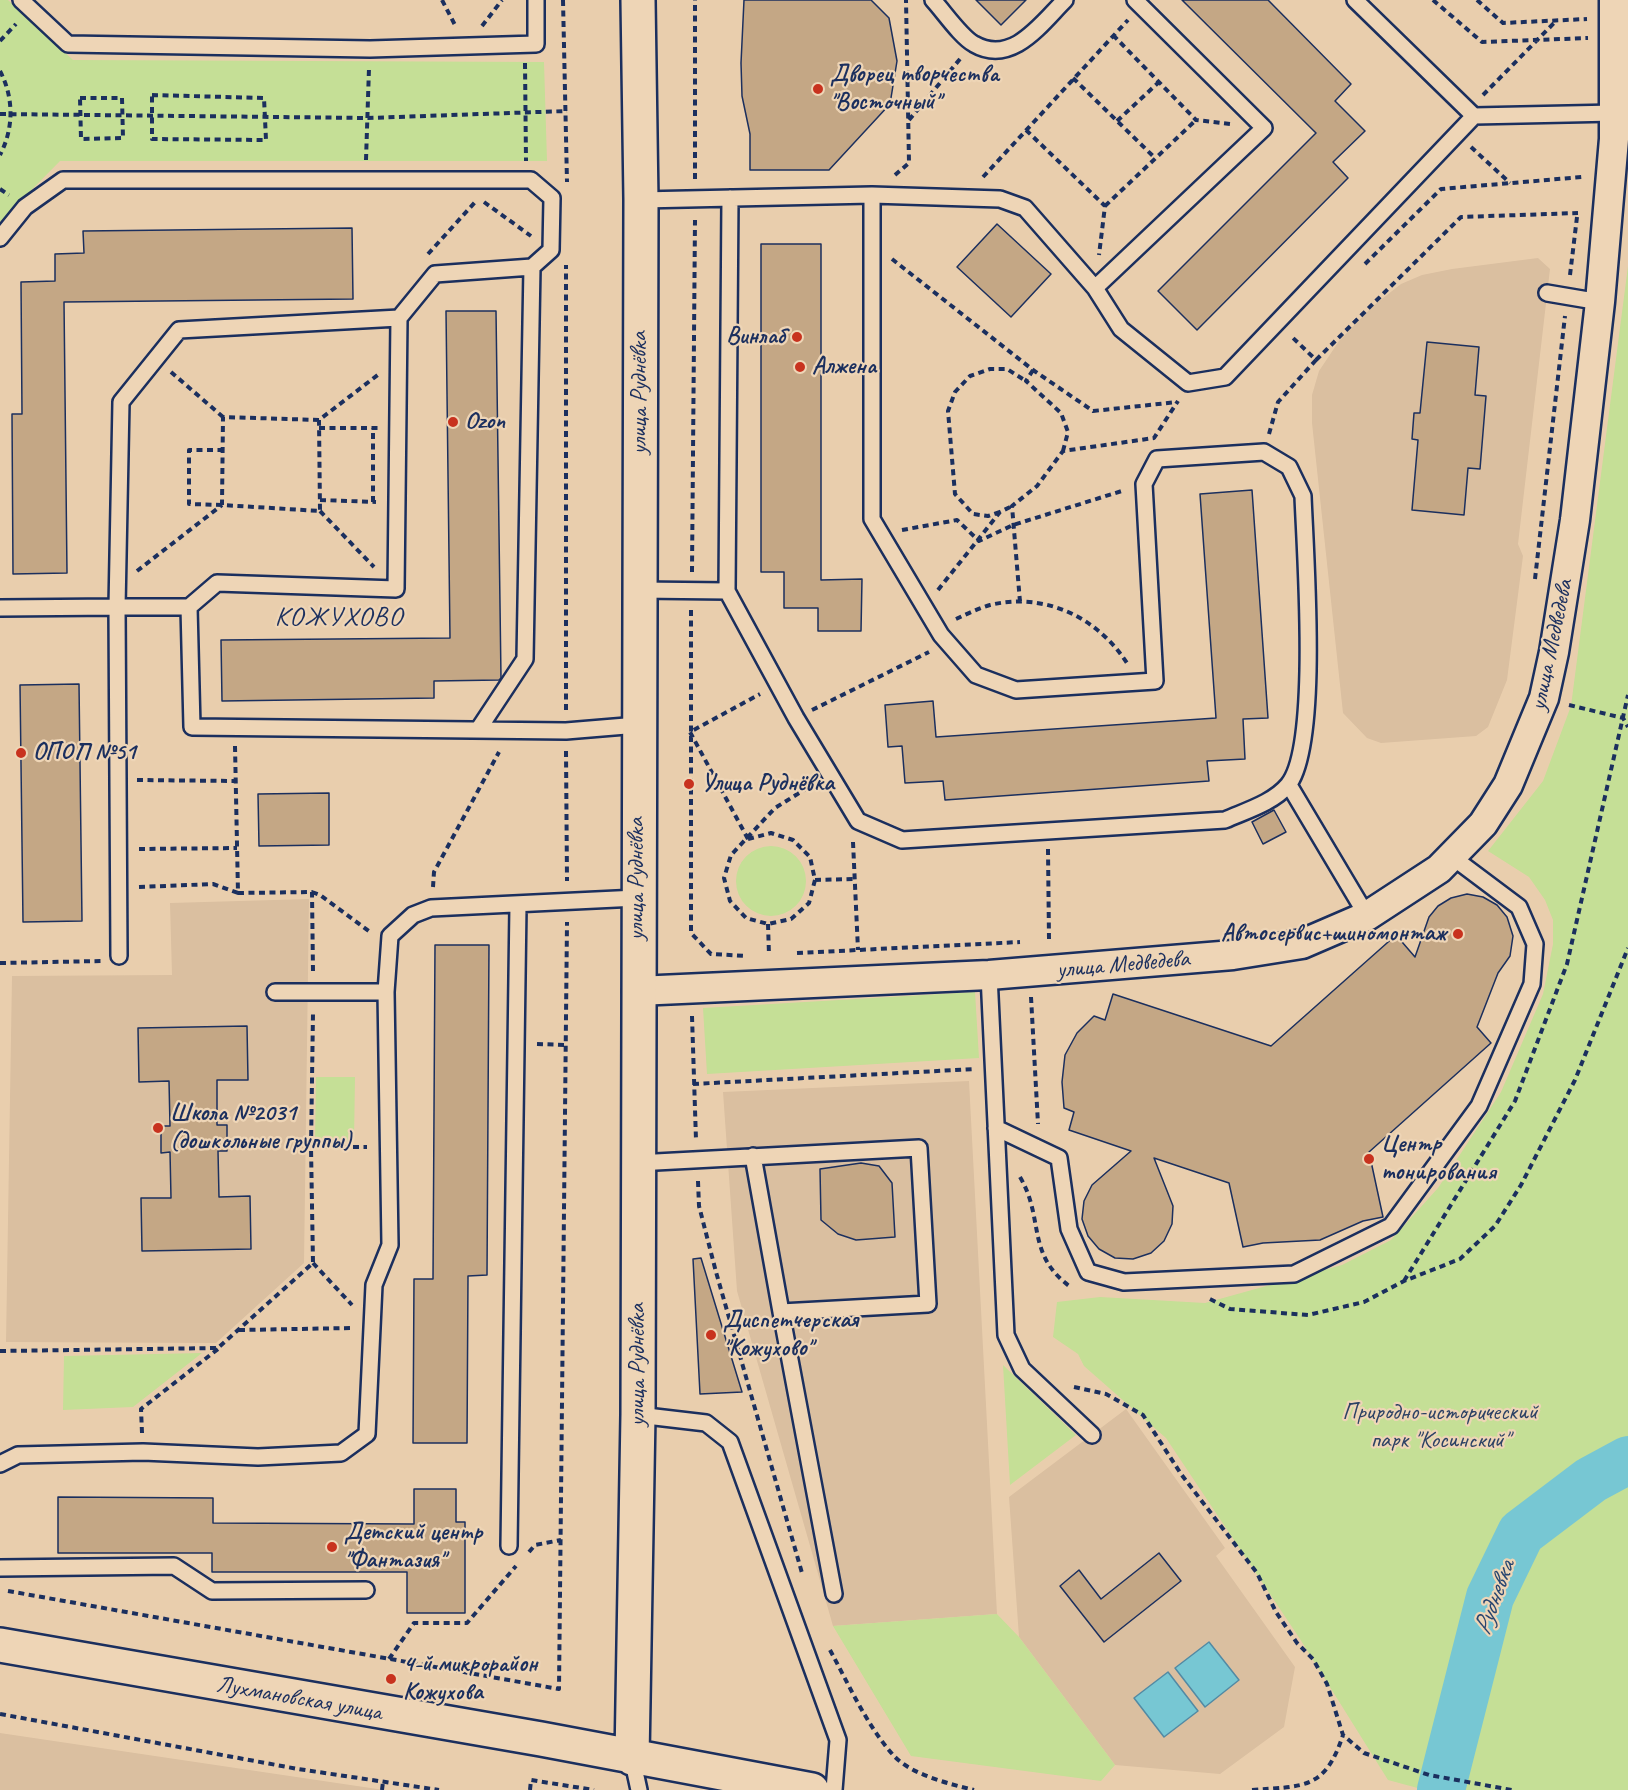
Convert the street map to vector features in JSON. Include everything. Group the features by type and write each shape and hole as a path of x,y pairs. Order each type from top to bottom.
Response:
{"street":[{"name":"улица Руднёвка","path":"632,1758 638,1415 637,898 641,200 638,0"},
{"name":"улица Медведева","path":"637,991 989,975 1233,955 1302,944 1367,916 1438,869 1483,824 1508,785 1544,699 1575,520 1600,302 1615,113 1602,5"},
{"name":"Лухмановская улица","path":"0,1644 541,1739 632,1758 812,1790"}],"lane":[{"path":"21,0 68,44 370,49 536,44 536,0"},
{"path":"933,0 973,44 998,51 1019,45 1065,0"},
{"path":"1355,0 1471,113 1615,113"},
{"path":"1095,288 1264,128 1138,3"},
{"path":"641,200 872,195 1000,199 1025,208 1095,288 1121,329 1188,383 1226,377 1457,133 1471,113"},
{"path":"0,238 25,207 63,180 531,180 552,198 551,250 532,267 435,274 399,318 396,590 217,584 189,607 0,608"},
{"path":"730,198 727,591 796,718 858,820 902,840 1225,820 1267,802 1289,785 1299,757 1308,713 1304,496 1289,467 1264,452 1157,459 1144,484 1155,681 1016,690 976,675 936,627 872,519 872,195"},
{"path":"478,730 525,659 532,267"},
{"path":"1547,293 1600,302"},
{"path":"119,956 117,586 121,402 179,330 399,318"},
{"path":"639,590 727,591"},
{"path":"189,607 192,727 566,731 638,725"},
{"path":"1289,785 1367,916"},
{"path":"996,1128 1059,1158 1070,1229 1088,1272 1124,1282 1294,1274 1391,1226 1479,1106 1532,984 1535,944 1519,907 1451,856"},
{"path":"0,1464 18,1455 143,1452 258,1457 341,1453 367,1434 374,1285 390,1245 386,992 390,936 412,915 431,908 518,906 637,898"},
{"path":"509,1546 518,906"},
{"path":"989,975 1006,1335 1022,1369 1092,1435"},
{"path":"275,992 386,992"},
{"path":"637,1163 919,1148 928,1304 781,1312"},
{"path":"753,1156 834,1594"},
{"path":"638,1415 706,1423 730,1442 838,1740 834,1790"},
{"path":"0,1568 174,1566 212,1591 366,1590"},
{"path":"632,1758 639,1790"}],"path":[{"path":"563,0 567,183"},
{"path":"695,0 690,732 691,933 711,954 780,954"},
{"path":"872,195 909,163 906,0"},
{"path":"1433,0 1482,42 1591,38"},
{"path":"1477,0 1503,23 1591,19"},
{"path":"964,198 1113,35 1138,3"},
{"path":"1590,48 1591,19 1602,5"},
{"path":"1471,113 1556,21"},
{"path":"1113,35 1196,120 1264,128"},
{"path":"524,44 526,180"},
{"path":"908,121 973,44"},
{"path":"366,180 370,49"},
{"path":"0,70 7,85 12,114 6,142 0,155"},
{"path":"1073,78 1155,158"},
{"path":"1117,121 1159,82"},
{"path":"152,96 264,98 266,140 152,138 152,115 152,96"},
{"path":"80,98 122,98 123,138 81,139 80,115 80,98"},
{"path":"0,114 368,118 567,111"},
{"path":"1095,288 1105,206 1196,120"},
{"path":"1026,130 1105,206"},
{"path":"1457,133 1510,183"},
{"path":"1581,189 1583,167"},
{"path":"1358,271 1441,189 1582,177"},
{"path":"477,180 478,198"},
{"path":"427,255 494,180"},
{"path":"478,198 551,250"},
{"path":"1535,581 1579,201"},
{"path":"1264,452 1278,402 1316,360 1461,218 1578,213"},
{"path":"872,245 1033,370 1093,411 1189,401"},
{"path":"0,1589 559,1689 568,903 566,254"},
{"path":"1277,323 1316,360"},
{"path":"1284,345 1300,329"},
{"path":"156,359 223,417 319,420 399,358"},
{"path":"990,369 1007,369 1026,381 1061,413 1068,432 1063,451 1037,486 1012,506 988,516 973,514 955,494 948,411 955,392 970,376 990,369"},
{"path":"1026,381 1033,370"},
{"path":"1063,451 1154,438 1178,402"},
{"path":"222,505 223,417"},
{"path":"319,420 320,511"},
{"path":"319,428 398,428"},
{"path":"373,428 373,502"},
{"path":"223,450 189,450 189,504 320,511 396,590"},
{"path":"979,541 1013,525 1144,484"},
{"path":"320,500 397,503"},
{"path":"117,586 222,505"},
{"path":"1012,506 1020,602"},
{"path":"924,607 1000,512"},
{"path":"880,534 957,520 979,541"},
{"path":"936,627 990,605 1020,602 1062,607 1094,626 1118,649 1140,682"},
{"path":"796,718 948,643"},
{"path":"690,732 777,684"},
{"path":"1544,699 1623,718 1628,727"},
{"path":"234,726 238,893"},
{"path":"431,908 434,872 510,730"},
{"path":"690,732 748,839"},
{"path":"748,839 771,833 794,840 810,857 815,880 809,903 791,919 768,924 746,918 730,900 724,878 731,855 775,808 830,773"},
{"path":"118,780 236,781"},
{"path":"851,808 858,950"},
{"path":"1048,831 1049,940"},
{"path":"119,849 237,848"},
{"path":"815,880 854,879"},
{"path":"119,887 213,884 238,893 312,892 321,895 389,947"},
{"path":"312,892 311,1147 314,1263 373,1328"},
{"path":"768,924 769,955"},
{"path":"1039,941 1061,940"},
{"path":"791,954 1029,942"},
{"path":"1192,1279 1192,1289 1230,1309 1308,1315 1364,1302 1404,1281 1460,1259 1495,1226 1521,1185 1575,1080 1628,948"},
{"path":"0,963 108,961 119,956"},
{"path":"1031,993 1039,1149"},
{"path":"692,1008 697,1160"},
{"path":"531,1044 566,1045"},
{"path":"693,1084 994,1068"},
{"path":"311,1147 388,1147"},
{"path":"143,1452 141,1409 219,1348 314,1263"},
{"path":"238,1330 373,1328"},
{"path":"0,1351 219,1348"},
{"path":"1022,1369 1062,1385 1106,1394 1143,1415 1181,1473 1257,1573 1276,1611 1297,1643 1313,1659 1327,1684 1343,1735 1364,1753 1429,1775 1512,1790"},
{"path":"528,1554 535,1545 561,1540"},
{"path":"389,1659 414,1623 467,1623 520,1562"},
{"path":"0,1714 298,1769 439,1790"},
{"path":"1252,1790 1288,1788 1314,1781 1328,1771 1343,1735"},
{"path":"530,1790 531,1780 594,1790"},
{"path":"382,1790 384,1782"}],"shaded area":[{"path":"1538,258 1550,269 1518,544 1523,556 1507,680 1488,727 1476,736 1381,743 1367,738 1343,713 1312,423 1312,395 1319,371 1339,341 1373,306 1401,284 1422,275 1452,269"},
{"name":"Школа №2031 (дошкольные группы)","path":"309,899 304,1263 216,1343 6,1342 12,976 172,975 170,903"},
{"path":"969,1081 997,1614 833,1626 737,1291 723,1092"},
{"path":"1126,1409 1225,1548 1216,1556 1295,1667 1284,1727 1220,1774 1115,1765 1019,1637 1009,1497"},
{"path":"0,1733 384,1790 0,1790"}],"green space":[{"path":"0,0 8,0 73,60 544,62 547,161 60,161 0,222"},
{"name":"Природно-исторический парк \"Косинский\"","path":"1628,266 1628,1790 1425,1790 1388,1780 1300,1639 1166,1438 1084,1366 1078,1354 1053,1337 1057,1302 1100,1297 1205,1303 1342,1265 1391,1240 1438,1188 1501,1092 1543,994 1553,944 1553,920 1545,900 1529,877 1488,851 1543,781 1571,706"},
{"path":"771,846 784,849 796,856 803,868 806,881 803,894 796,906 784,913 771,916 758,913 746,906 739,894 736,881 739,868 746,856 758,849"},
{"path":"975,992 979,1058 707,1074 703,1008"},
{"path":"316,1077 355,1077 354,1142 315,1142"},
{"path":"202,1353 133,1407 63,1410 64,1356"},
{"path":"1003,1365 1076,1435 1010,1485"},
{"path":"997,1614 1019,1637 1115,1765 1101,1781 911,1756 833,1626"}],"water":[{"path":"1209,1642 1239,1680 1205,1707 1175,1668"},
{"path":"1168,1672 1198,1711 1164,1737 1134,1698"}],"building":[{"name":"Дворец творчества \"Восточный\"","path":"744,0 871,0 889,18 897,61 890,104 829,170 750,170 750,134 742,96"},
{"path":"976,0 1026,0 1001,25"},
{"path":"1182,0 1268,0 1351,84 1335,101 1365,131 1333,162 1348,178 1197,330 1158,291 1316,133"},
{"path":"997,224 1051,274 1011,317 957,267"},
{"path":"352,228 353,299 64,302 67,573 13,574 12,414 22,414 21,282 55,281 55,254 84,253 83,231"},
{"path":"761,244 821,244 821,580 862,579 861,631 818,631 818,608 784,608 784,572 761,572"},
{"path":"446,311 496,311 501,678 499,680 434,681 434,698 222,701 221,640 450,638"},
{"path":"1427,342 1479,347 1475,395 1486,396 1480,469 1468,468 1464,515 1412,510 1418,440 1412,439 1414,413 1420,413"},
{"path":"1252,490 1268,718 1243,719 1245,759 1207,761 1209,781 945,800 943,781 905,783 902,746 888,747 885,705 933,701 936,737 1216,718 1200,494"},
{"path":"79,684 82,921 23,922 20,685"},
{"path":"329,793 329,845 259,846 258,794"},
{"path":"1274,810 1286,832 1263,844 1252,822"},
{"path":"1467,894 1483,897 1497,905 1507,917 1513,936 1510,956 1498,973 1477,1027 1491,1043 1369,1152 1383,1217 1363,1221 1320,1240 1263,1243 1243,1247 1229,1183 1154,1158 1173,1206 1172,1224 1164,1241 1151,1253 1133,1259 1115,1258 1099,1249 1088,1236 1082,1219 1084,1201 1092,1185 1131,1151 1069,1130 1074,1112 1064,1108 1062,1082 1065,1055 1077,1033 1094,1016 1105,1020 1113,994 1271,1046 1396,935 1415,957 1429,917 1438,906 1451,898"},
{"path":"435,945 489,945 487,1275 468,1276 467,1443 413,1443 414,1279 433,1279"},
{"path":"247,1026 248,1080 217,1080 217,1125 227,1125 227,1151 218,1151 219,1197 250,1196 251,1249 142,1251 141,1198 171,1198 170,1152 161,1153 161,1126 170,1126 169,1081 139,1082 138,1028"},
{"path":"861,1163 879,1166 892,1183 895,1237 856,1240 838,1234 821,1220 820,1169"},
{"name":"Диспетчерская \"Кожухово\"","path":"701,1258 742,1392 700,1394 693,1259"},
{"path":"414,1489 456,1489 456,1522 465,1522 465,1613 407,1613 407,1572 212,1572 212,1553 58,1553 58,1497 213,1498 213,1523 414,1524"},
{"path":"1159,1553 1181,1581 1104,1642 1060,1586 1079,1570 1101,1599"}],"waterway":[{"name":"Рудневка","path":"1441,1790 1490,1597 1521,1533 1591,1480 1628,1460"}],"place":[{"name":"Дворец творчества \"Восточный\"","path":"818,89"},
{"name":"Винлаб","path":"797,337"},
{"name":"Алжена","path":"800,367"},
{"name":"Ozon","path":"453,422"},
{"name":"ОПОП №51","path":"21,753"},
{"name":"Улица Руднёвка","path":"689,784"},
{"name":"Автосервис+шиномонтаж","path":"1458,934"},
{"name":"Школа №2031 (дошкольные группы)","path":"158,1128"},
{"name":"Центр тонирования","path":"1369,1159"},
{"name":"Диспетчерская \"Кожухово\"","path":"711,1335"},
{"name":"Детский центр \"Фантазия\"","path":"332,1547"},
{"name":"4-й микрорайон Кожухова","path":"391,1679"}],"district":[{"name":"КОЖУХОВО","path":"339,618"}]}
